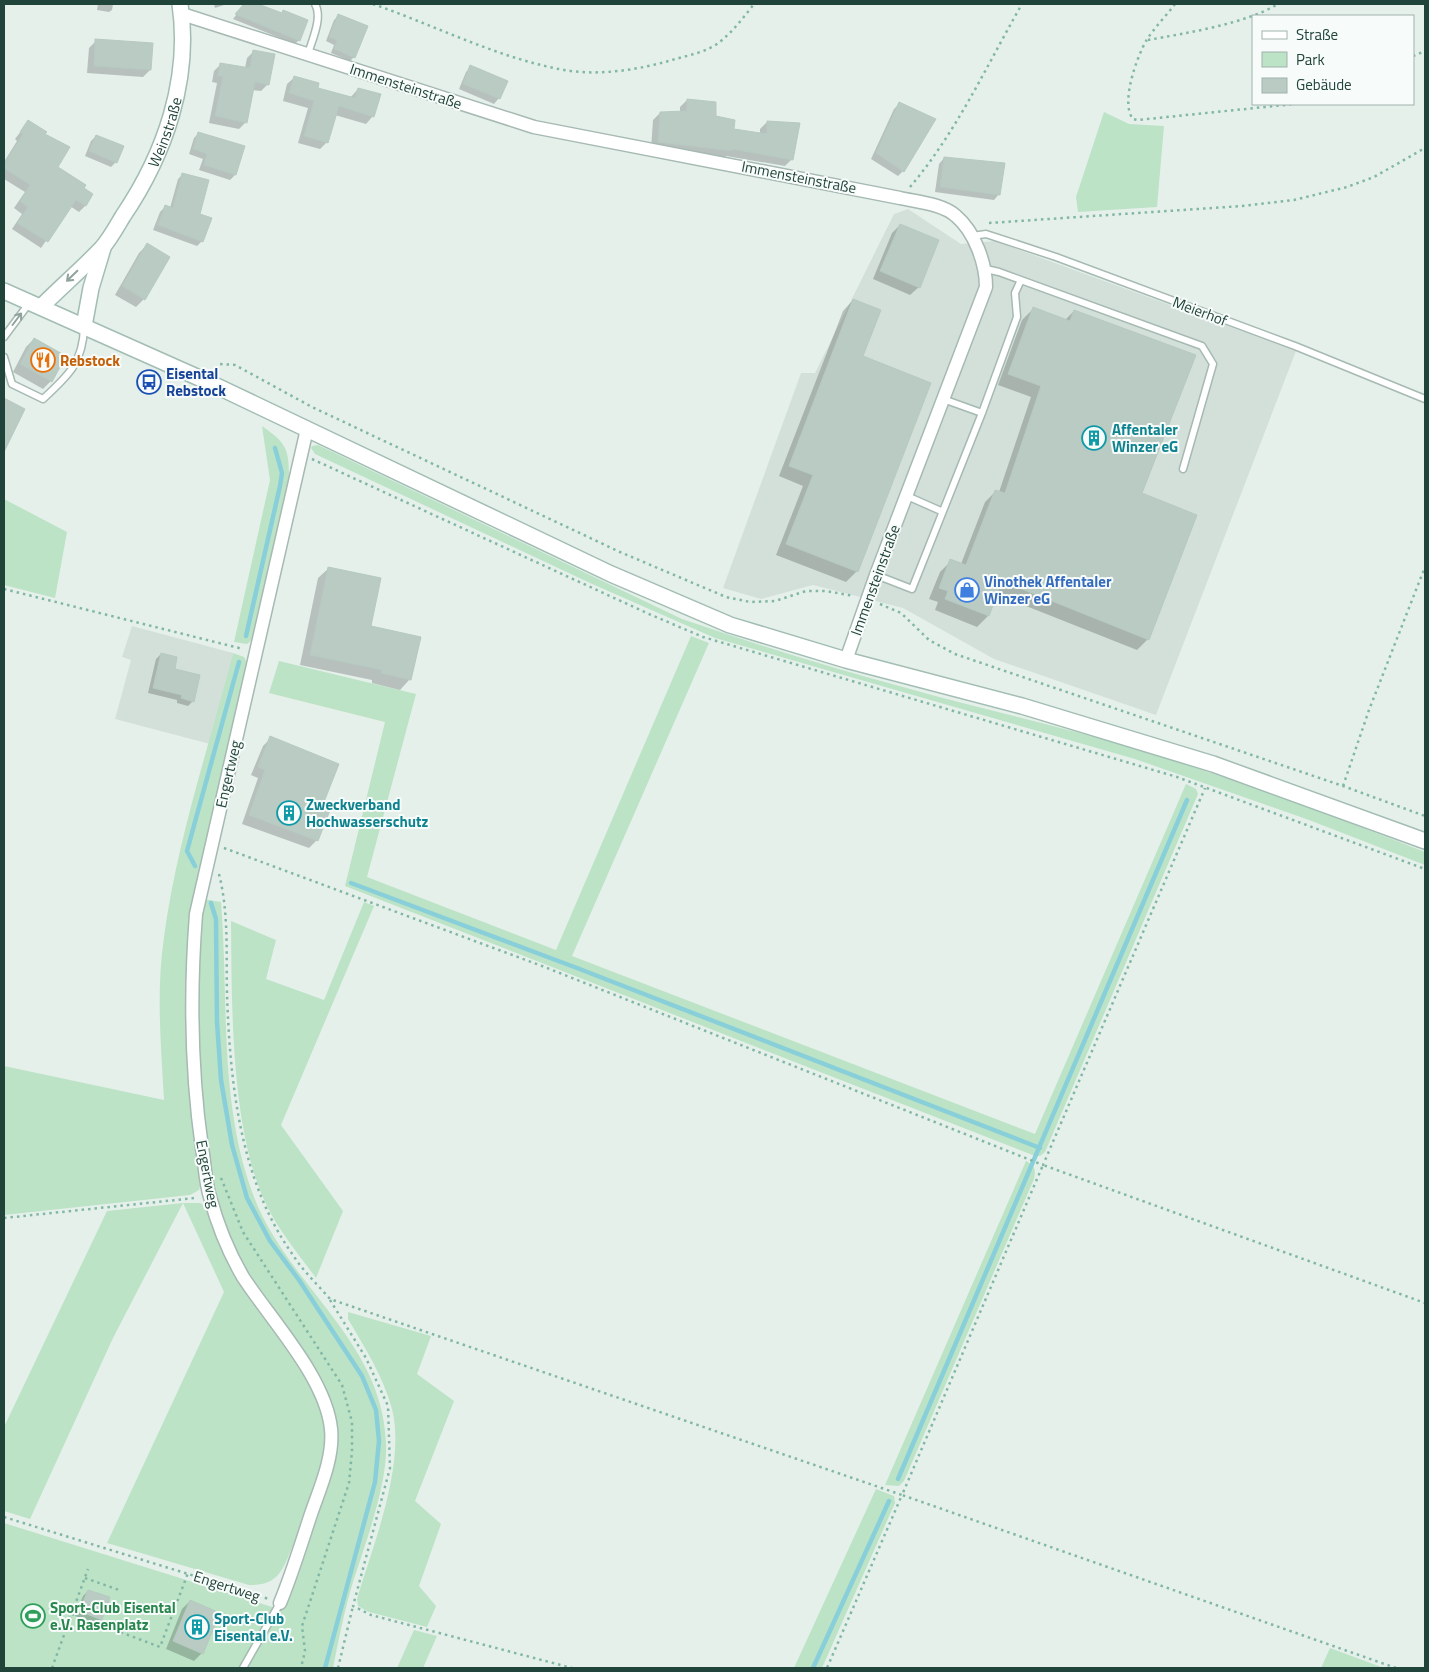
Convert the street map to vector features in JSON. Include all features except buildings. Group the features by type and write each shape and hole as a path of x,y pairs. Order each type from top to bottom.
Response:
{"main road":[{"name":"Weinstraße","path":"84,326 91,288 103,246 148,175 170,124 181,58 181,9"},
{"name":"Weinstraße","path":"36,304 103,246"},
{"path":"4,291 206,380 611,574 730,625 846,660 1022,706 1212,764 1425,841"}],"street":[{"name":"Immensteinstraße","path":"181,9 308,54 534,127 900,198 939,207 956,216 971,236 986,269 986,287 876,575 846,660"},
{"name":"Engertweg","path":"280,1603 323,1480 329,1459 332,1430 323,1398 311,1376 242,1276 209,1196 199,1121 193,980 196,914 307,430"}],"lane":[{"path":"308,54 317,24 318,8 315,4"},
{"name":"Meierhof","path":"971,236 986,234 1056,257 1295,346 1425,399"},
{"path":"986,269 1202,346 1213,364 1183,469"},
{"path":"876,575 912,589 941,511 982,414 1017,317 1015,294 1020,280"},
{"path":"4,337 36,304"},
{"path":"4,357 12,384 44,399 72,372 84,342 84,326"},
{"path":"943,399 982,414"},
{"path":"907,496 941,511"},
{"path":"242,1668 280,1603"}],"path":[{"path":"374,4 496,51 564,70 606,72 648,68 704,51 720,42 733,30 754,4"},
{"path":"900,198 928,165 1022,4"},
{"path":"1175,4 1147,40 1139,57 1127,105 1132,119 1194,115 1285,105"},
{"path":"1147,40 1184,34 1247,16 1278,4"},
{"path":"971,236 987,223 1242,206 1294,200 1347,187 1374,177 1425,148"},
{"path":"206,380 220,364 234,365 312,407 620,552 726,597 750,602 775,601 806,592 826,591 867,599 901,613 928,640 955,654 1343,786 1425,816"},
{"path":"300,455 323,462 640,610 703,637 822,674 1085,748 1205,788 1425,869"},
{"path":"1343,786 1369,710 1425,567"},
{"path":"4,589 257,653"},
{"path":"827,1668 1205,788"},
{"path":"212,843 551,970 1043,1165 1425,1303"},
{"path":"218,869 224,894 228,935 227,994 234,1089 247,1158 266,1208 293,1255 330,1299 366,1358 388,1406 390,1468 338,1668"},
{"path":"220,1176 233,1212 243,1232 342,1385 352,1422 349,1483 302,1626 305,1651 301,1668"},
{"path":"4,1218 209,1196"},
{"path":"330,1299 902,1495 1396,1668"},
{"name":"Engertweg","path":"4,1517 280,1603"},
{"path":"52,1668 88,1569"},
{"path":"72,1614 160,1647 188,1573"},
{"path":"85,1578 120,1590"},
{"path":"353,1606 372,1615 572,1668"}],"shaded area":[{"path":"908,209 961,244 995,241 1296,351 1156,715 994,659 903,608 813,585 761,599 723,588 801,373 815,373 894,214"},
{"path":"132,626 233,653 210,744 115,719 131,660 122,657"}],"green space":[{"path":"1104,112 1129,124 1164,126 1157,207 1078,212 1076,197"},
{"path":"262,426 276,437 284,447 288,459 289,477 255,637 247,644 234,642 270,480"},
{"path":"318,445 682,619 847,671 931,695 1098,738 1202,770 1425,852 1425,865 1309,820 1135,759 715,638 590,583 315,454 311,448"},
{"path":"4,499 67,532 55,598 4,585"},
{"path":"691,636 709,643 572,956 1035,1134 1186,784 1196,789 1198,794 1045,1152 1040,1156 1035,1156 345,886 385,722 269,693 279,661 416,694 367,877 556,950"},
{"path":"233,653 244,657 248,665 196,888 201,1183 199,1190 190,1195 4,1215 4,1066 164,1100 160,978 164,937 185,829"},
{"path":"203,899 221,902 230,1088 235,1125 243,1161 254,1197 269,1229 288,1258 351,1343 368,1373 381,1406 386,1442 386,1460 379,1498 350,1592 333,1668 4,1668 4,1523 282,1610 307,1542 335,1426 329,1397 318,1375 264,1300 236,1253 221,1216 210,1174 198,1080 198,984"},
{"path":"364,902 374,906 281,1125 343,1211 316,1278 283,1234 267,1206 255,1175 246,1141 240,1105 233,1028 231,921 276,940 266,979 324,1000"},
{"path":"1026,1161 1034,1168 1034,1179 904,1481 899,1486 885,1485"},
{"path":"183,1203 200,1203 209,1208 239,1282 308,1379 316,1394 322,1412 325,1431 324,1450 316,1487 288,1558 280,1573 268,1582 260,1584 249,1585 107,1543 224,1292"},
{"path":"183,1203 113,1338 30,1519 4,1511 4,1427 107,1211"},
{"path":"348,1312 431,1336 417,1374 454,1401 415,1501 441,1524 419,1586 436,1606 427,1627 369,1612 358,1606 357,1599 386,1505 395,1455 395,1431 392,1409 384,1385 348,1319"},
{"path":"876,1489 894,1496 895,1503 822,1668 794,1668"},
{"path":"414,1630 437,1636 423,1668 397,1668"},
{"path":"1330,1648 1384,1668 1321,1668"}],"waterway":[{"path":"246,636 280,486 282,473 275,448"},
{"path":"195,866 187,851 239,662"},
{"path":"898,1479 1187,800"},
{"path":"351,883 577,968 1040,1148"},
{"path":"211,903 216,919 217,1022 221,1080 232,1145 247,1198 270,1241 299,1280 362,1376 376,1410 379,1441 375,1482 325,1668"},
{"path":"813,1668 889,1501"}],"place":[{"name":"Rebstock","path":"43,360"},
{"name":"Eisental Rebstock","path":"149,382"},
{"name":"Affentaler Winzer eG","path":"1094,438"},
{"name":"Vinothek Affentaler Winzer eG","path":"967,590"},
{"name":"Zweckverband Hochwasserschutz","path":"289,813"},
{"name":"Sport-Club Eisental e.V. Rasenplatz","path":"33,1616"},
{"name":"Sport-Club Eisental e.V.","path":"197,1627"}]}
